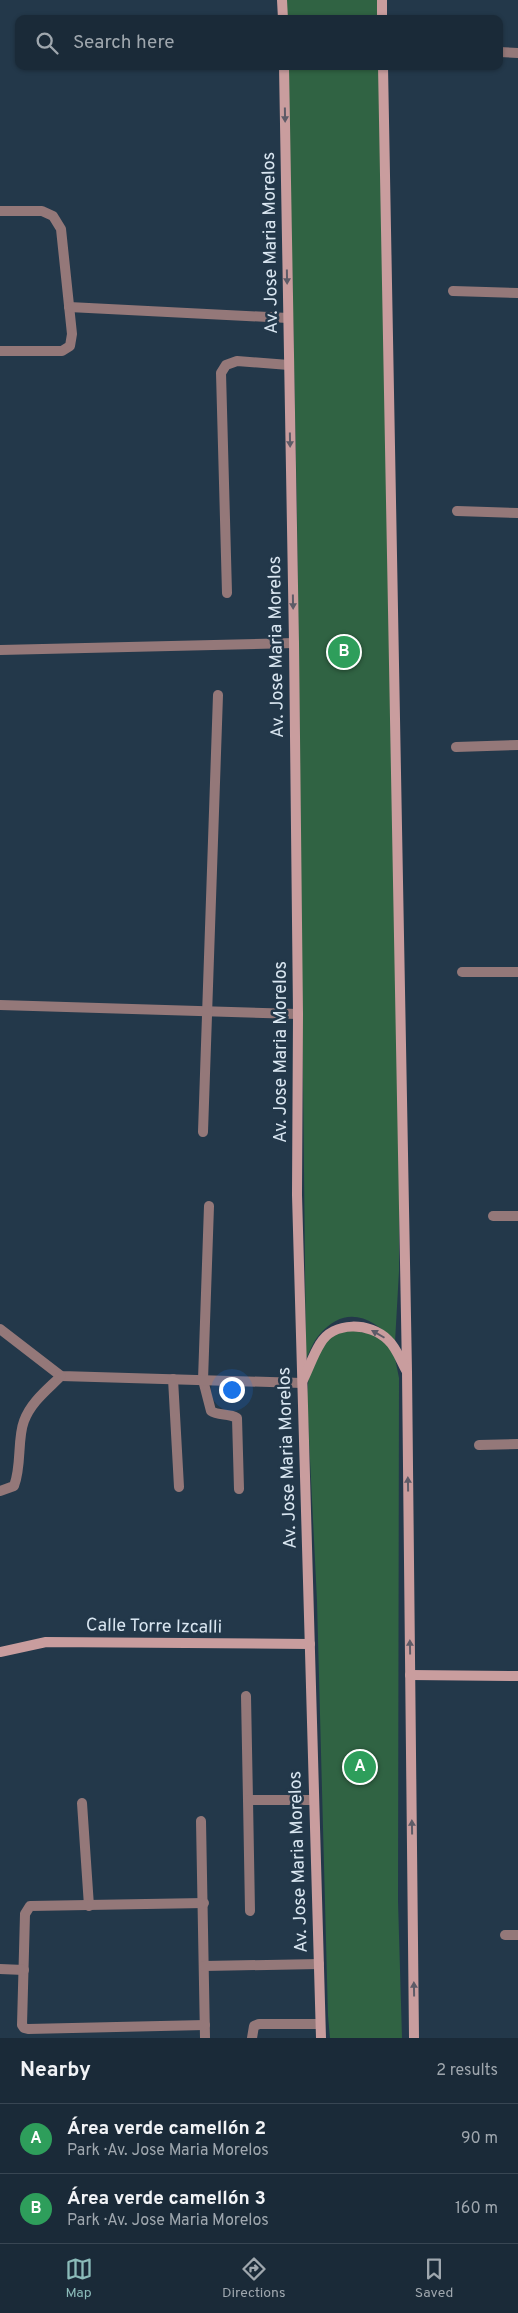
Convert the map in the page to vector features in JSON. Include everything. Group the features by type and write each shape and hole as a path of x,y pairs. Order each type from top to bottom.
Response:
{"main road":[{"path":"282,0 283,15"},
{"path":"382,0 382,15"},
{"name":"Av. Jose Maria Morelos","path":"284,70 294,643 298,1014 297,1195 321,2038"},
{"path":"383,70 407,1371 414,2038"},
{"path":"302,1383 320,1343 337,1328 354,1326 370,1329 389,1340 407,1371"},
{"name":"Calle Torre Izcalli","path":"0,1652 46,1642 310,1644"},
{"path":"410,1675 518,1676"}],"street":[{"path":"503,52 518,53"},
{"path":"0,211 42,211 53,216 61,230 72,334 70,346 62,351 0,351"},
{"path":"452,291 518,293"},
{"path":"69,307 288,318"},
{"path":"227,593 222,373 226,364 237,361 289,365"},
{"path":"457,511 518,513"},
{"path":"0,650 294,643"},
{"path":"203,1132 218,695"},
{"path":"456,747 518,745"},
{"path":"462,972 518,972"},
{"path":"0,1005 298,1014"},
{"path":"209,1206 203,1380 211,1411 215,1414 232,1415 237,1418 239,1489"},
{"path":"493,1216 518,1216"},
{"path":"0,1329 61,1376 302,1383"},
{"path":"0,1492 14,1486 18,1476 23,1422 34,1402 61,1376"},
{"path":"173,1380 179,1487"},
{"path":"479,1445 518,1444"},
{"path":"246,1696 250,1910"},
{"path":"248,1800 314,1800"},
{"path":"82,1803 89,1906"},
{"path":"201,1820 205,2038"},
{"path":"204,1903 30,1906 26,1909 22,2025 24,2028 93,2033 205,2025"},
{"path":"505,1935 518,1935"},
{"path":"204,1966 318,1964"},
{"path":"0,1969 24,1970"},
{"path":"252,2038 254,2026 259,2024 320,2024"}],"green space":[{"path":"287,0 378,0 378,15 287,15"},
{"path":"288,70 379,70 399,1085 399,1271 395,1342 377,1326 368,1321 349,1317 329,1325 319,1335 306,1359 297,512"},
{"path":"337,1328 378,1335 393,1348 399,1378 398,1901 402,2038 330,2038 317,1601 307,1398 309,1376 317,1352"}],"place":[{"name":"Área verde camellón 3","path":"344,652"},
{"name":"Área verde camellón 2","path":"360,1767"}]}
